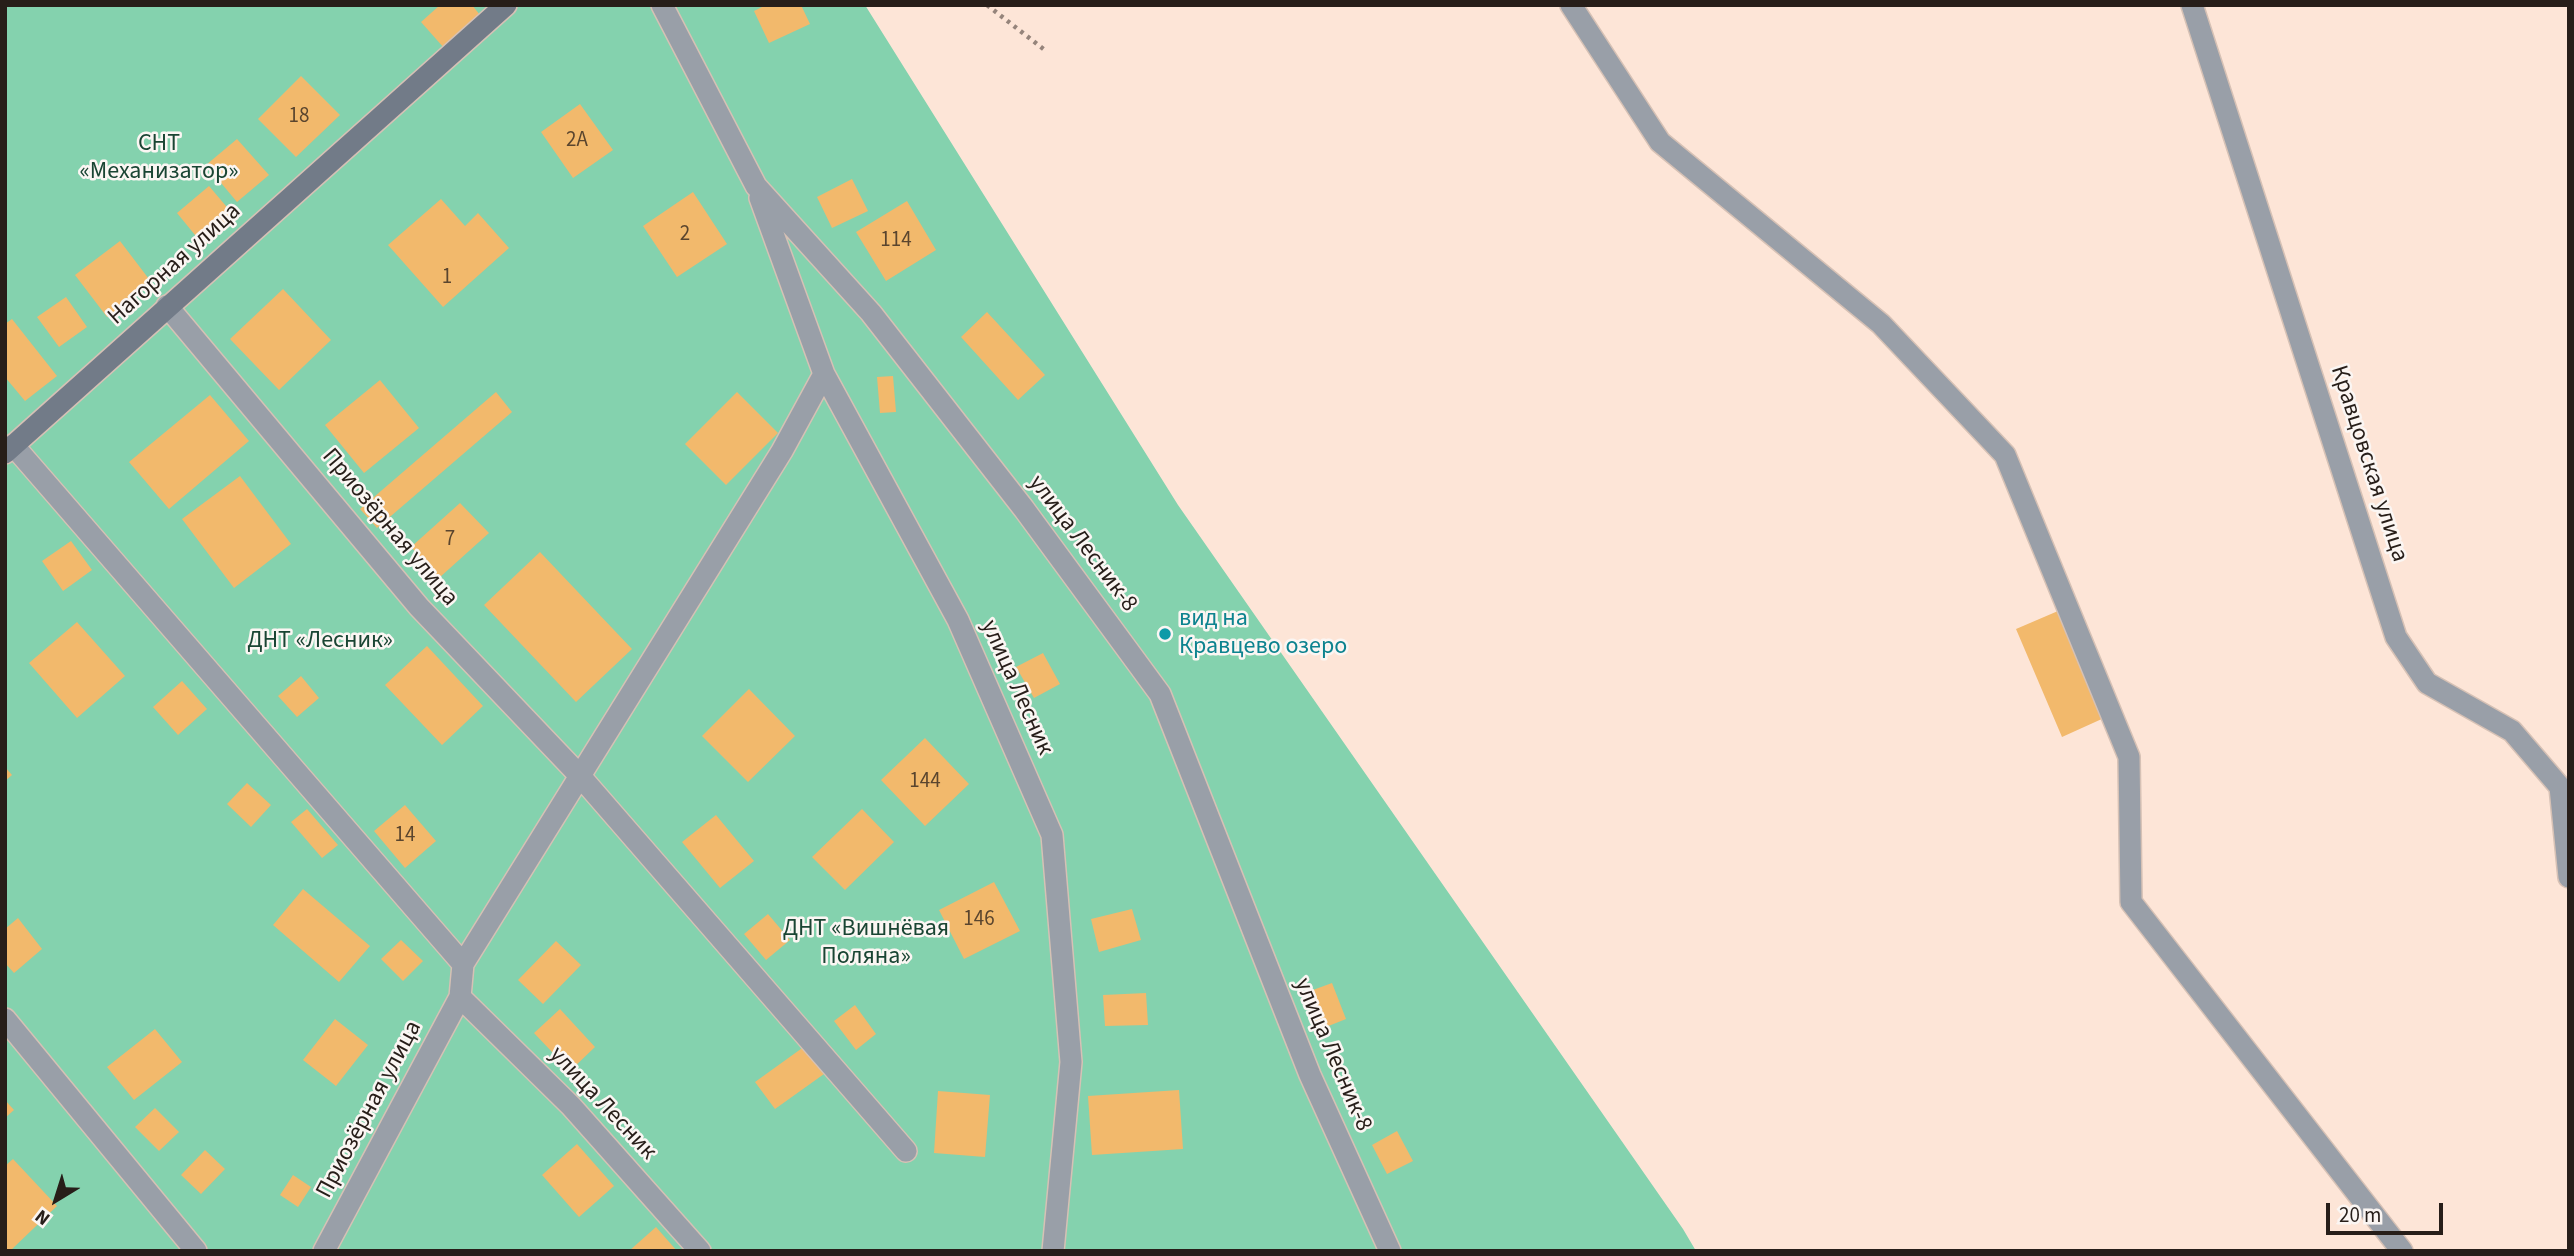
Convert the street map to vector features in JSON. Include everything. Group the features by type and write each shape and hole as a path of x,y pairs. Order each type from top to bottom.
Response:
{"street":[{"name":"Нагорная улица","path":"9,449 506,5"},
{"name":"улица Лесник-8","path":"662,5 756,186 871,313 1024,509 1160,694 1310,1075 1390,1251"},
{"path":"1571,5 1660,142 1881,324 2005,455 2129,757 2131,902 2402,1251"},
{"name":"Кравцовская улица","path":"2192,5 2396,638 2427,683 2512,731 2560,787 2569,877"},
{"name":"улица Лесник","path":"756,186 824,374 958,620 1052,835 1071,1062 1053,1251"},
{"name":"Приозёрная улица","path":"167,306 419,607 580,776 905,1151"},
{"name":"Приозёрная улица","path":"324,1251 460,997 463,964 782,451 824,374"},
{"path":"9,449 463,964"},
{"name":"улица Лесник","path":"460,997 571,1106 700,1251"},
{"path":"5,1019 196,1251"}],"path":[{"path":"987,5 1046,51"}],"green space":[{"name":"ДНТ «Лесник»","path":"5,5 865,5 1178,505 1696,1251 5,1251"}],"building":[{"path":"440,5 472,5 480,15 444,48 421,22"},
{"path":"766,5 801,5 810,24 769,43 754,11"},
{"path":"301,76 340,115 296,157 258,119"},
{"path":"580,104 613,150 573,178 541,132"},
{"path":"237,139 269,175 237,202 206,165"},
{"path":"852,179 868,211 832,228 817,197"},
{"path":"209,186 237,219 204,246 177,213"},
{"path":"693,192 727,244 677,277 643,226"},
{"path":"441,199 465,226 478,213 509,248 443,307 388,245"},
{"path":"907,201 936,250 886,281 856,232"},
{"path":"120,241 152,283 107,317 75,275"},
{"path":"283,289 331,340 279,390 230,339"},
{"path":"66,297 87,327 59,347 37,317"},
{"path":"987,312 1045,375 1018,400 961,337"},
{"path":"12,319 57,376 25,401 5,377 5,324"},
{"path":"893,376 896,412 880,413 877,377"},
{"path":"380,380 419,428 364,473 325,425"},
{"path":"496,392 512,412 377,528 360,509"},
{"path":"737,392 778,433 726,485 685,444"},
{"path":"210,395 249,441 169,509 129,462"},
{"path":"240,476 291,544 234,588 182,519"},
{"path":"460,503 489,533 439,578 411,547"},
{"path":"71,541 92,570 63,591 42,561"},
{"path":"540,552 632,649 576,702 484,605"},
{"path":"2058,611 2104,718 2062,737 2016,629"},
{"path":"77,622 125,676 77,718 29,663"},
{"path":"427,646 483,706 442,745 385,685"},
{"path":"1043,653 1060,684 1034,698 1016,667"},
{"path":"301,676 319,698 297,717 278,696"},
{"path":"182,681 207,709 178,735 153,707"},
{"path":"749,689 795,736 748,782 702,736"},
{"path":"925,738 969,784 925,826 881,780"},
{"path":"5,767 12,775 5,781"},
{"path":"247,783 271,805 251,827 227,804"},
{"path":"405,805 436,841 405,868 374,831"},
{"path":"307,809 338,845 322,858 291,822"},
{"path":"862,809 894,842 845,890 812,857"},
{"path":"716,815 754,861 720,888 682,842"},
{"path":"994,882 1020,931 964,959 939,910"},
{"path":"303,889 370,946 339,982 273,925"},
{"path":"1132,909 1141,940 1099,952 1091,919"},
{"path":"768,914 790,940 766,960 744,934"},
{"path":"18,918 42,949 14,973 5,963 5,929"},
{"path":"401,940 423,961 403,981 381,959"},
{"path":"556,941 581,965 543,1004 518,980"},
{"path":"1332,983 1346,1019 1316,1031 1302,994"},
{"path":"1146,993 1148,1025 1105,1026 1103,995"},
{"path":"855,1005 876,1034 856,1050 834,1021"},
{"path":"560,1009 595,1047 570,1071 534,1033"},
{"path":"335,1019 368,1045 336,1086 303,1060"},
{"path":"155,1029 182,1062 134,1100 107,1067"},
{"path":"805,1046 824,1074 775,1109 755,1082"},
{"path":"1179,1090 1183,1149 1092,1155 1088,1096"},
{"path":"938,1091 990,1095 985,1157 934,1153"},
{"path":"5,1100 14,1110 5,1118"},
{"path":"155,1108 179,1132 159,1151 135,1127"},
{"path":"1397,1131 1413,1161 1387,1174 1372,1145"},
{"path":"577,1144 614,1186 579,1217 542,1175"},
{"path":"205,1150 225,1169 201,1194 181,1175"},
{"path":"13,1159 57,1206 10,1251 5,1251 5,1166"},
{"path":"293,1175 311,1187 298,1207 280,1195"},
{"path":"656,1227 677,1251 629,1251"}],"place":[{"name":"вид на Кравцево озеро","path":"1165,634"}],"park label":[{"name":"СНТ «Механизатор»","path":"159,159"},
{"name":"ДНТ «Вишнёвая Поляна»","path":"866,944"}]}
